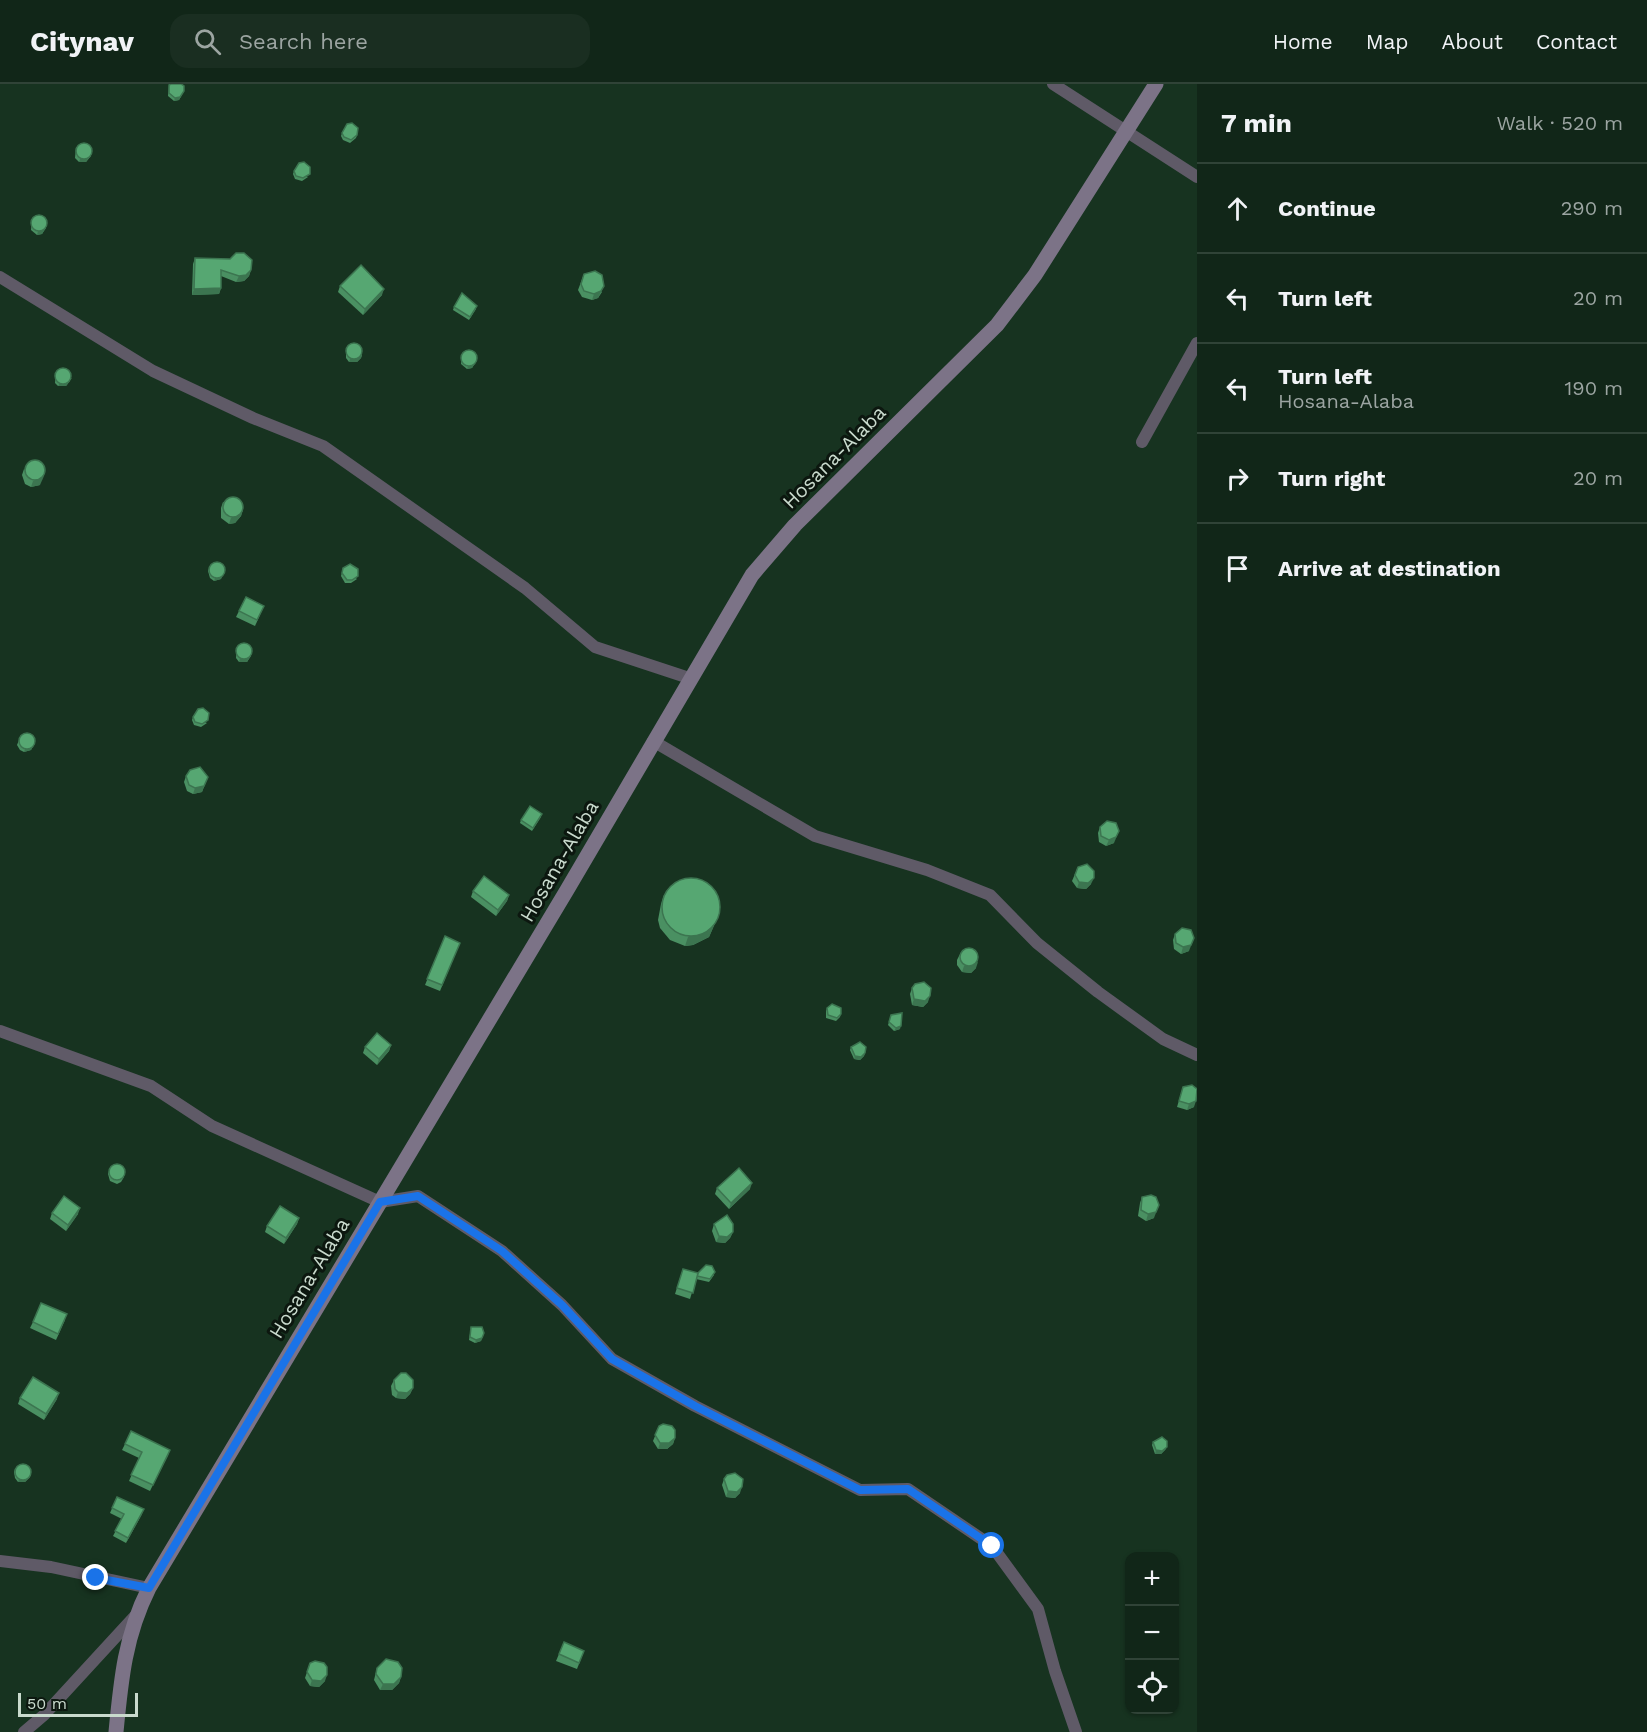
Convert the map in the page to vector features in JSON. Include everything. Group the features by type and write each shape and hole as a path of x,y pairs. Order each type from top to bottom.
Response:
{"main road":[{"name":"Hosana-Alaba","path":"116,1732 123,1661 135,1616 149,1588 567,890 689,678 752,575 795,525 997,325 1035,275 1156,84"}],"street":[{"path":"1053,84 1125,133 1197,177"},
{"path":"0,277 153,371 253,418 323,446 525,588 595,647 689,678"},
{"path":"1142,442 1197,343"},
{"path":"653,741 815,836 927,870 990,894 1037,943 1098,992 1163,1039 1197,1055"},
{"path":"0,1031 151,1086 212,1126 380,1202 418,1196 502,1251 562,1305 612,1359 695,1406 860,1490 908,1489 992,1546 1038,1609 1076,1732"},
{"path":"0,1561 51,1567 149,1588"},
{"path":"24,1732 44,1715 135,1616"}],"building":[{"path":"171,84 184,86 180,97 175,98 169,93"},
{"path":"352,123 358,128 357,135 351,140 344,137 342,133 347,124"},
{"path":"84,143 90,145 92,151 90,157 84,159 78,157 76,151 78,145"},
{"path":"304,162 310,167 310,174 303,178 296,176 294,171 299,163"},
{"path":"39,215 45,217 47,223 45,229 39,231 33,229 31,223 33,217"},
{"path":"236,253 244,253 252,260 251,270 246,275 239,276 221,270 221,288 194,289 195,258 230,259"},
{"path":"361,265 384,289 365,309 340,286"},
{"path":"595,271 602,275 604,286 601,291 594,294 584,291 581,284 584,274"},
{"path":"462,293 477,306 470,317 454,307"},
{"path":"354,343 360,345 362,351 360,357 354,359 348,357 346,351 348,345"},
{"path":"469,350 477,358 469,366 461,358"},
{"path":"63,368 69,370 71,376 69,382 63,384 57,382 55,376 57,370"},
{"path":"35,460 42,463 45,470 42,477 35,480 28,477 25,470 28,463"},
{"path":"233,497 240,500 243,507 240,514 233,517 226,514 223,507 226,500"},
{"path":"217,562 223,564 225,570 223,576 217,578 211,576 209,570 211,564"},
{"path":"350,564 358,569 358,576 347,580 342,573 343,568"},
{"path":"246,597 264,606 257,620 239,611"},
{"path":"244,643 250,645 252,651 250,657 244,659 238,657 236,651 238,645"},
{"path":"203,708 209,713 208,720 202,724 195,722 193,717 198,709"},
{"path":"27,733 33,735 35,741 33,747 27,749 21,747 19,741 21,735"},
{"path":"200,767 208,777 204,786 195,788 189,785 186,776 190,770"},
{"path":"530,806 542,814 533,828 521,820"},
{"path":"1107,821 1116,823 1119,831 1116,837 1109,840 1101,836 1100,827"},
{"path":"1087,864 1094,871 1094,878 1088,883 1079,882 1075,875 1078,867"},
{"path":"484,876 509,895 498,910 473,891"},
{"path":"691,878 707,883 715,891 720,907 715,923 707,931 691,936 675,931 667,923 662,907 667,891 675,883"},
{"path":"1182,928 1191,930 1194,938 1191,945 1183,947 1176,943 1175,934"},
{"path":"445,936 460,943 442,985 427,979"},
{"path":"965,948 973,948 978,953 976,964 965,966 960,961 960,953"},
{"path":"924,982 931,988 930,996 925,1001 914,999 912,988 915,984"},
{"path":"832,1004 841,1008 841,1014 837,1018 828,1015 827,1008"},
{"path":"902,1013 901,1026 896,1028 889,1022 891,1015"},
{"path":"377,1033 391,1045 379,1059 365,1047"},
{"path":"860,1042 866,1047 861,1057 855,1056 851,1047"},
{"path":"1192,1085 1197,1089 1196,1101 1189,1104 1179,1101 1183,1087"},
{"path":"117,1164 123,1166 125,1172 123,1178 117,1180 111,1178 109,1172 111,1166"},
{"path":"739,1168 752,1183 731,1203 717,1188"},
{"path":"1151,1195 1156,1197 1159,1205 1156,1212 1148,1214 1141,1210 1142,1197"},
{"path":"64,1196 80,1208 68,1225 52,1213"},
{"path":"280,1206 299,1218 286,1238 267,1226"},
{"path":"727,1215 733,1224 733,1232 727,1237 719,1236 714,1224"},
{"path":"706,1265 712,1266 715,1272 710,1279 697,1276"},
{"path":"683,1269 698,1273 693,1293 677,1288"},
{"path":"41,1303 67,1314 58,1334 33,1322"},
{"path":"471,1327 482,1327 484,1333 482,1338 476,1340 470,1337"},
{"path":"401,1373 406,1373 413,1380 413,1388 407,1393 398,1392 395,1389 394,1380"},
{"path":"33,1377 59,1393 46,1414 20,1398"},
{"path":"663,1424 672,1426 675,1430 675,1438 669,1443 660,1443 655,1435 659,1426"},
{"path":"131,1431 170,1450 153,1485 131,1475 142,1452 125,1444"},
{"path":"1162,1437 1167,1441 1167,1447 1162,1451 1156,1450 1153,1442"},
{"path":"23,1464 29,1466 31,1472 29,1478 23,1480 17,1478 15,1472 17,1466"},
{"path":"735,1473 743,1479 742,1487 737,1492 728,1491 724,1479 727,1475"},
{"path":"117,1497 144,1509 128,1538 115,1531 124,1514 112,1508"},
{"path":"564,1642 584,1651 579,1663 559,1654"},
{"path":"386,1659 398,1662 402,1668 401,1677 394,1684 383,1684 376,1674 377,1668"},
{"path":"315,1661 324,1663 327,1667 327,1675 321,1681 312,1680 307,1672 310,1663"}],"route":[{"path":"96,1578 149,1588 380,1202 418,1196 502,1251 562,1305 612,1359 695,1406 860,1490 908,1489 992,1546"}]}
